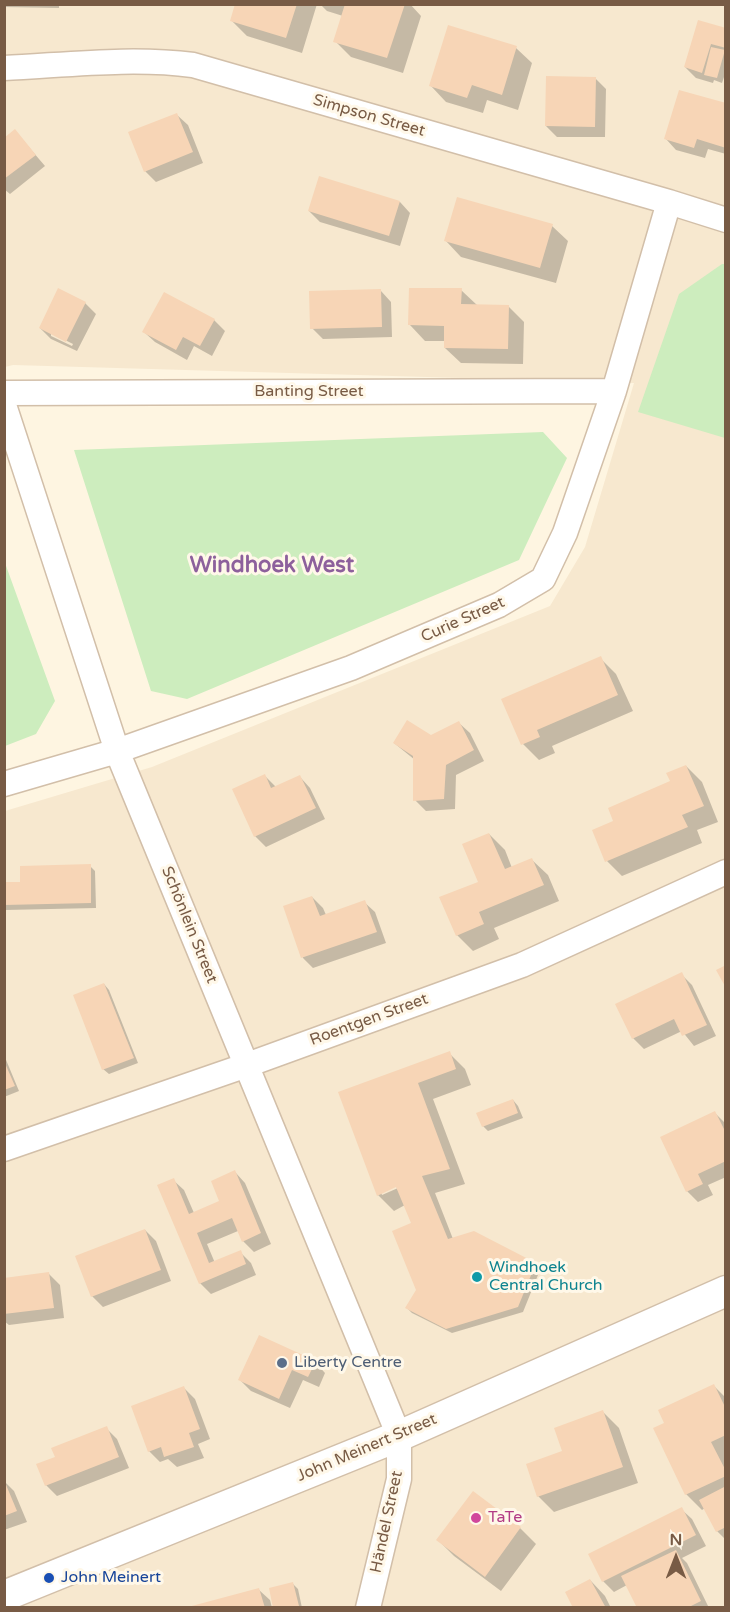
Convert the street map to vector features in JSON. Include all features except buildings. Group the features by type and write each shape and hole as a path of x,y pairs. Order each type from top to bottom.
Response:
{"street":[{"name":"Simpson Street","path":"4,68 103,63 169,62 194,65 726,220"},
{"name":"Curie Street","path":"4,784 117,751 351,668 499,605 543,579 565,533 614,391 669,202"},
{"name":"Banting Street","path":"4,393 614,391"},
{"name":"Schönlein Street","path":"4,405 117,751 399,1437"},
{"name":"Roentgen Street","path":"4,1149 247,1065 522,965 726,872"},
{"name":"John Meinert Street","path":"4,1596 399,1437 726,1291"},
{"name":"Händel Street","path":"368,1608 399,1479 399,1437"}],"shaded area":[{"path":"5,5 725,5 725,1607 5,1607 5,811 152,767 550,606 585,547 634,383 13,365 5,367"}],"green space":[{"path":"725,264 725,438 638,412 679,294"},
{"path":"543,432 567,458 519,560 187,699 151,691 74,450"},
{"path":"5,563 55,701 36,734 5,746"}],"place":[{"name":"Windhoek Central Church","path":"477,1277"},
{"name":"Liberty Centre","path":"282,1363"},
{"name":"TaTe","path":"476,1518"},
{"name":"John Meinert","path":"49,1578"}],"district":[{"name":"Windhoek West","path":"272,566"}]}
